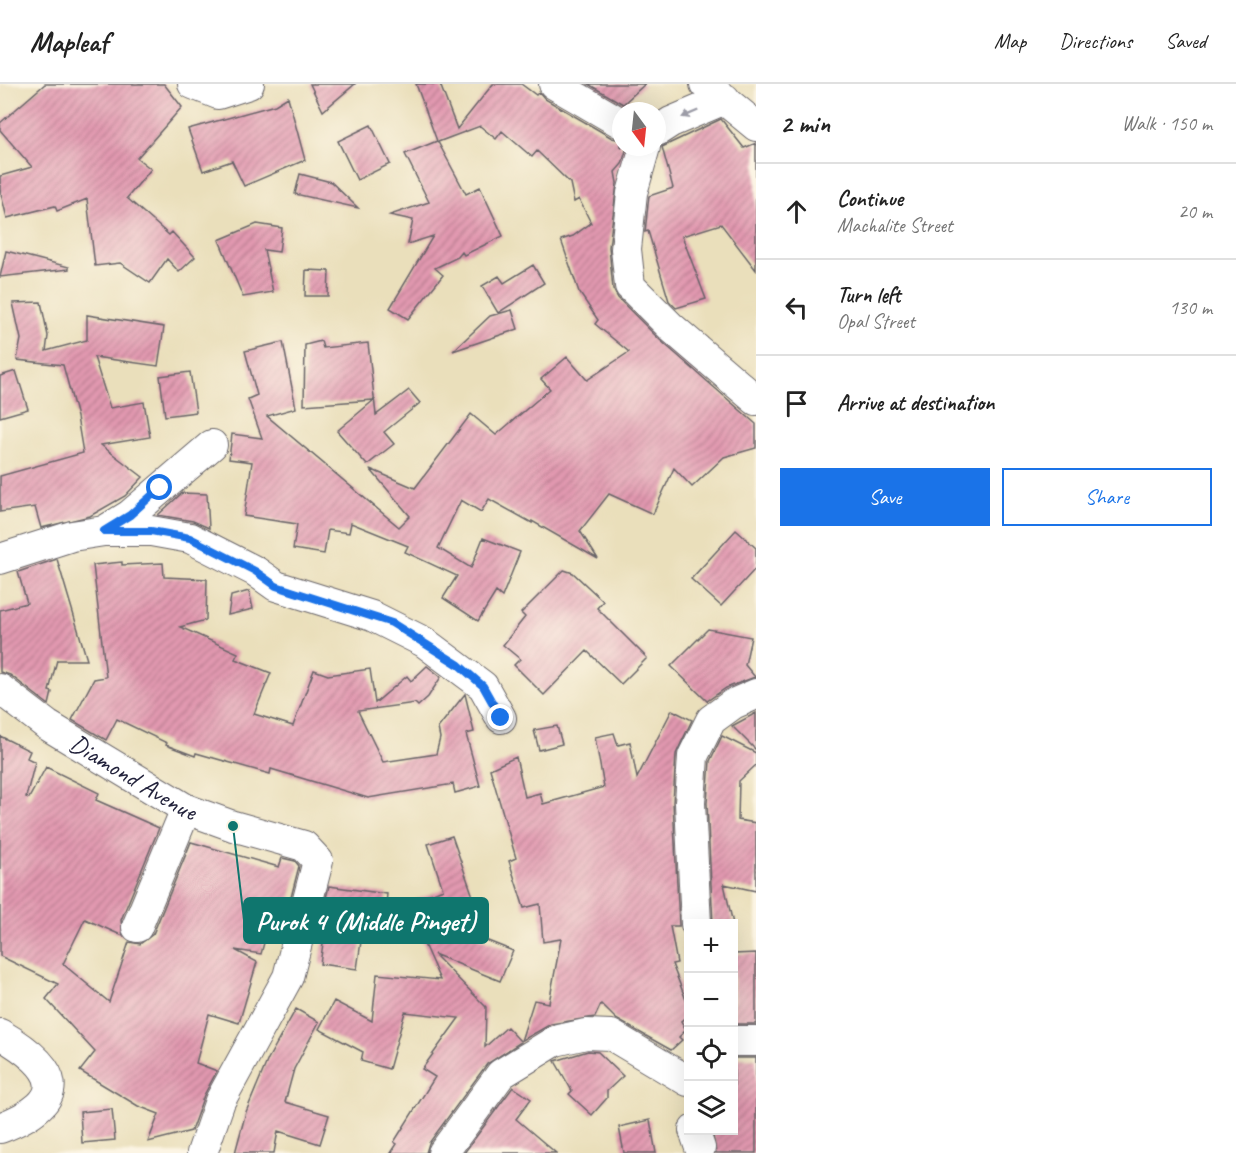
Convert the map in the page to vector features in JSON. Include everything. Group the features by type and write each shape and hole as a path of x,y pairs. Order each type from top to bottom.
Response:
{"street":[{"path":"193,84 218,94 249,84"},
{"path":"554,84 612,118"},
{"path":"666,125 715,91 756,126"},
{"path":"642,156 632,193 626,249 630,286 680,336 756,400"},
{"path":"104,531 130,515 212,445"},
{"path":"0,559 72,536 104,531 151,531 190,538 255,571 276,586 392,623 459,665 483,686 501,718"},
{"name":"Diamond Avenue","path":"0,688 47,725 186,809 233,826 304,846 318,861 288,977 220,1101 202,1153"},
{"path":"696,919 690,803 693,756 711,720 733,704 756,694"},
{"path":"137,927 186,809"},
{"path":"0,1034 27,1050 49,1075 50,1094 41,1108 0,1128"},
{"path":"443,1153 501,1074 555,1041 586,1034 611,1035 684,1079"},
{"path":"738,1041 756,1041"}],"building":[{"path":"45,84 164,84 182,107 137,158 151,169 127,198 169,235 172,232 195,257 179,272 167,259 150,283 120,263 95,266 87,199 57,211 55,206 7,218 0,190 0,176 32,167 0,130 0,123"},
{"path":"310,84 355,84 323,111"},
{"path":"416,84 440,84 457,129 493,84 521,84 536,95 539,92 545,99 612,138 612,156 624,156 622,164 615,172 617,183 609,247 613,289 618,298 660,340 756,424 756,448 724,457 692,487 674,468 653,514 609,494 580,531 598,559 489,499 481,512 461,500 438,548 471,568 483,538 520,552 502,597 496,592 478,621 443,598 457,576 405,552 408,546 351,523 349,533 328,530 324,554 293,549 297,524 244,516 252,462 229,459 232,434 262,438 248,399 257,395 245,351 283,342 296,408 267,416 399,527 410,516 370,469 415,488 471,414 496,435 550,389 541,379 567,357 587,380 629,352 595,324 598,320 579,292 561,240 573,236 591,223 579,199 574,202 570,183 537,151 532,157 502,131 496,139 480,126 438,142 466,194 480,187 503,236 464,255 462,252 458,257 435,268 443,275 408,319 390,308 433,236 408,244 413,220 390,215 429,202 405,154 437,141"},
{"path":"588,84 645,84 625,102 620,102"},
{"path":"288,97 305,160 244,186 232,161 203,171 188,129 275,105"},
{"path":"721,119 744,148 756,143 756,270 721,224 682,236 706,299 676,308 669,301 648,231 645,232 649,196 673,188 664,156 666,145"},
{"path":"371,125 390,164 357,180 338,141"},
{"path":"300,174 331,182 358,208 295,194"},
{"path":"257,224 282,228 279,252 264,250 273,292 243,297 219,240"},
{"path":"6,251 69,267 69,269 0,277"},
{"path":"533,265 544,283 498,313 482,286 499,276 504,283"},
{"path":"306,270 329,271 328,296 305,296"},
{"path":"41,302 48,336 46,351 87,340 87,315 164,327 158,366 94,357 110,408 144,402 150,437 101,445 143,477 125,496 90,516 41,528 35,507 0,512 0,476 83,453 77,417 63,365 17,360 21,339 13,303"},
{"path":"512,310 518,329 453,351 490,316"},
{"path":"321,341 323,348 368,343 376,415 409,390 420,403 384,432 394,444 367,465 337,431 374,400 304,405 305,345"},
{"path":"16,371 28,409 0,417 0,376"},
{"path":"190,372 196,412 165,416 160,376"},
{"path":"182,493 207,494 209,528 193,521 158,515"},
{"path":"736,530 756,548 756,568 721,606 691,579"},
{"path":"57,559 87,660 57,660 49,691 52,692 49,705 10,675 0,672 0,610 27,603 18,572"},
{"path":"122,562 122,565 163,563 164,577 207,579 206,620 180,627 238,653 235,659 271,673 254,714 293,726 314,670 328,675 370,669 375,703 407,676 411,681 427,666 441,677 428,697 418,706 415,703 358,711 383,762 436,754 440,738 438,728 465,694 474,732 466,734 480,786 455,793 453,784 368,798 271,769 270,774 196,753 195,756 166,745 167,743 117,719 106,740 72,720 94,679 106,677 93,565"},
{"path":"564,570 573,573 603,601 597,608 647,658 621,684 587,651 544,695 514,665 520,659 503,645 525,617 521,613"},
{"path":"249,591 253,609 228,615 231,596"},
{"path":"708,629 751,637 745,665 755,677 726,688 707,701 671,666"},
{"path":"672,710 692,720 676,754 673,802 679,926 670,926 677,963 672,964 684,995 684,1018 681,1021 684,1032 679,1037 682,1040 671,1050 616,1019 601,1004 595,1017 551,1024 521,1041 534,1000 549,1003 561,939 543,942 540,904 524,908 509,861 516,858 490,769 516,757 525,797 540,793 543,804 604,787 595,737 614,733 618,745 630,742 637,778"},
{"path":"756,713 756,750 732,726"},
{"path":"557,726 562,744 539,750 534,730"},
{"path":"0,736 30,751 27,758 35,762 26,797 29,798 46,767 99,793 96,800 159,828 121,920 123,936 85,919 63,964 109,1002 129,942 140,944 153,934 191,842 279,867 282,858 295,861 299,866 287,913 273,910 261,954 235,950 257,962 239,1023 209,1014 196,1063 217,1071 204,1095 191,1131 148,1142 159,1114 138,1106 80,1071 95,1052 46,999 58,984 0,956"},
{"path":"722,736 756,753 756,765 739,781 738,820 756,823 756,891 724,884 732,919 713,919 707,803 710,761"},
{"path":"452,836 477,908 489,903 478,937 513,951 500,981 434,954 486,1007 485,1047 507,1027 521,1042 487,1064 429,1143 426,1153 391,1153 397,1144 394,1142 435,1077 422,1069 459,1018 405,1012 389,1069 361,1061 363,1052 319,1029 334,1001 372,1021 377,974 440,980 406,904 443,889 428,844"},
{"path":"329,886 387,894 384,923 372,921 371,930 363,928 357,969 320,964 326,923 320,922"},
{"path":"756,953 756,1024 738,1024 738,954"},
{"path":"296,1009 319,1022 294,1069 285,1102 329,1115 320,1144 278,1131 274,1153 235,1153 246,1112 268,1059"},
{"path":"588,1051 598,1052 623,1076 607,1091 607,1098 592,1115 569,1094 572,1091 555,1061"},
{"path":"738,1058 756,1058 756,1153 716,1153 713,1135 738,1135"},
{"path":"513,1087 531,1099 516,1119 556,1153 464,1153"},
{"path":"112,1109 115,1140 82,1143 80,1112"},
{"path":"650,1120 656,1153 624,1153 619,1127"}],"place":[{"name":"Purok 4 (Middle Pinget)","path":"233,826"}],"route":[{"path":"160,488 130,515 104,531 151,531 190,538 210,546 255,571 276,586 392,623 459,665 483,686 501,718"}]}
